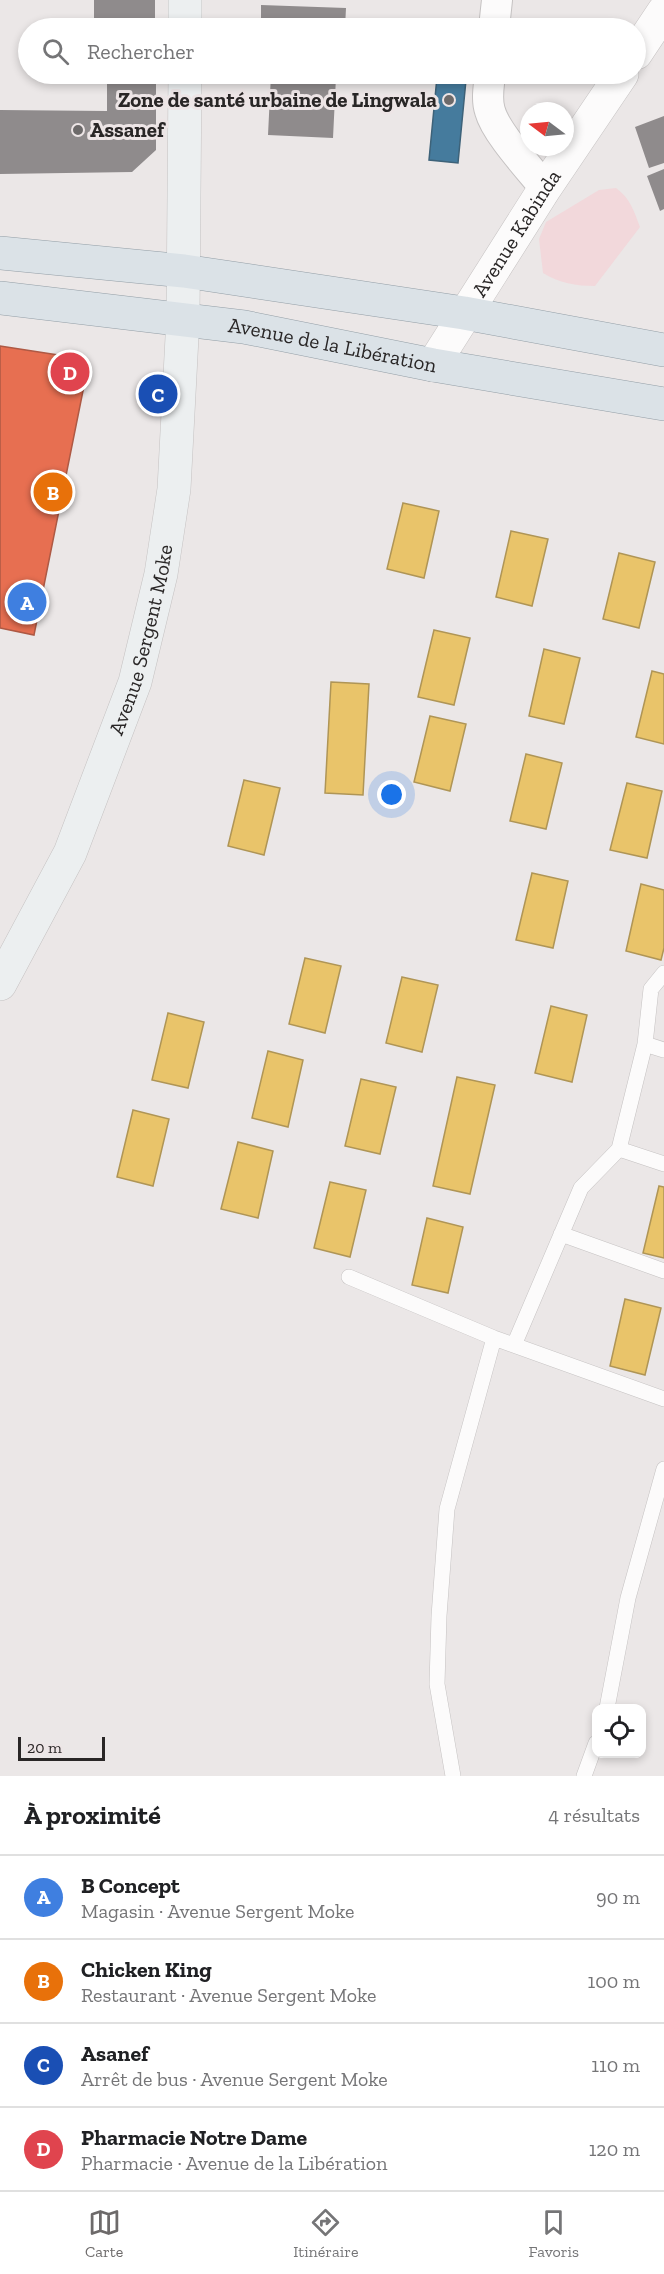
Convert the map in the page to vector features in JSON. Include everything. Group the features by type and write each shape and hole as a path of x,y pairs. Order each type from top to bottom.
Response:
{"main road":[{"path":"185,18 186,0"},
{"name":"Avenue Sergent Moke","path":"0,984 70,853 135,682 161,574 174,489 183,318 185,84"},
{"path":"0,253 184,271 464,313 664,350"},
{"name":"Avenue de la Libération","path":"0,298 244,327 433,365 664,404"}],"street":[{"path":"496,18 497,0"},
{"path":"646,38 664,11"},
{"path":"489,84 488,101 490,113 496,125 545,188"},
{"name":"Avenue Kabinda","path":"433,365 545,188 615,84"}],"lane":[{"path":"514,1345 581,1188 619,1149 645,1044 651,989 664,973"},
{"path":"645,1044 664,1050"},
{"path":"619,1149 664,1164"},
{"path":"561,1234 664,1271"},
{"path":"349,1277 494,1338 664,1399"},
{"path":"453,1776 437,1684 438,1616 447,1509 494,1338"},
{"path":"608,1704 628,1598 664,1469"},
{"path":"584,1776 592,1756"}],"shaded area":[{"path":"616,188 628,201 640,227 595,286 568,283 543,273 539,239 546,222 599,190"}],"building: Logements":[{"path":"403,503 439,511 424,578 387,569"},
{"path":"511,531 548,539 532,606 496,597"},
{"path":"619,553 655,562 639,628 603,619"},
{"path":"434,630 470,638 454,705 418,697"},
{"path":"544,649 580,658 564,724 529,716"},
{"path":"652,671 664,674 664,744 636,737"},
{"path":"331,682 369,684 363,795 325,793"},
{"path":"430,716 466,724 450,791 414,782"},
{"path":"526,754 562,763 546,829 510,821"},
{"path":"244,780 280,788 264,855 228,846"},
{"path":"627,783 662,791 647,858 610,850"},
{"path":"532,873 568,881 553,948 516,940"},
{"path":"641,884 664,890 664,948 661,960 626,951"},
{"path":"305,958 341,966 325,1033 289,1024"},
{"path":"402,977 438,985 422,1052 386,1043"},
{"path":"551,1006 587,1015 572,1082 535,1073"},
{"path":"168,1013 204,1022 188,1088 152,1080"},
{"path":"268,1051 303,1060 288,1127 252,1118"},
{"path":"457,1077 495,1085 470,1194 433,1186"},
{"path":"361,1079 396,1087 380,1154 345,1146"},
{"path":"133,1110 169,1119 153,1186 117,1177"},
{"path":"238,1142 273,1151 258,1218 221,1209"},
{"path":"330,1182 366,1190 350,1257 314,1248"},
{"path":"659,1186 664,1187 664,1258 643,1253"},
{"path":"427,1218 463,1227 448,1293 412,1285"},
{"path":"625,1299 661,1308 645,1375 610,1366"}],"building: Commerces":[{"path":"0,346 71,357 86,376 34,635 0,628"}],"building: Public":[{"name":"Zone de santé urbaine de Lingwala","path":"436,84 466,84 458,163 429,160"}],"building: Autres":[{"path":"94,0 155,0 155,18 94,18"},
{"path":"261,5 346,8 346,18 261,18"},
{"name":"Assanef","path":"107,84 156,84 156,150 132,172 0,174 0,110 107,111"},
{"path":"271,84 336,84 333,138 268,135"},
{"path":"664,116 664,163 649,168 635,127"},
{"path":"664,169 664,209 660,211 647,176"}],"place":[{"name":"Zone de santé urbaine de Lingwala","path":"449,100"},
{"name":"Assanef","path":"78,130"},
{"name":"Pharmacie Notre Dame","path":"70,372"},
{"name":"Asanef","path":"158,394"},
{"name":"Chicken King","path":"53,492"},
{"name":"B Concept","path":"27,602"}]}
